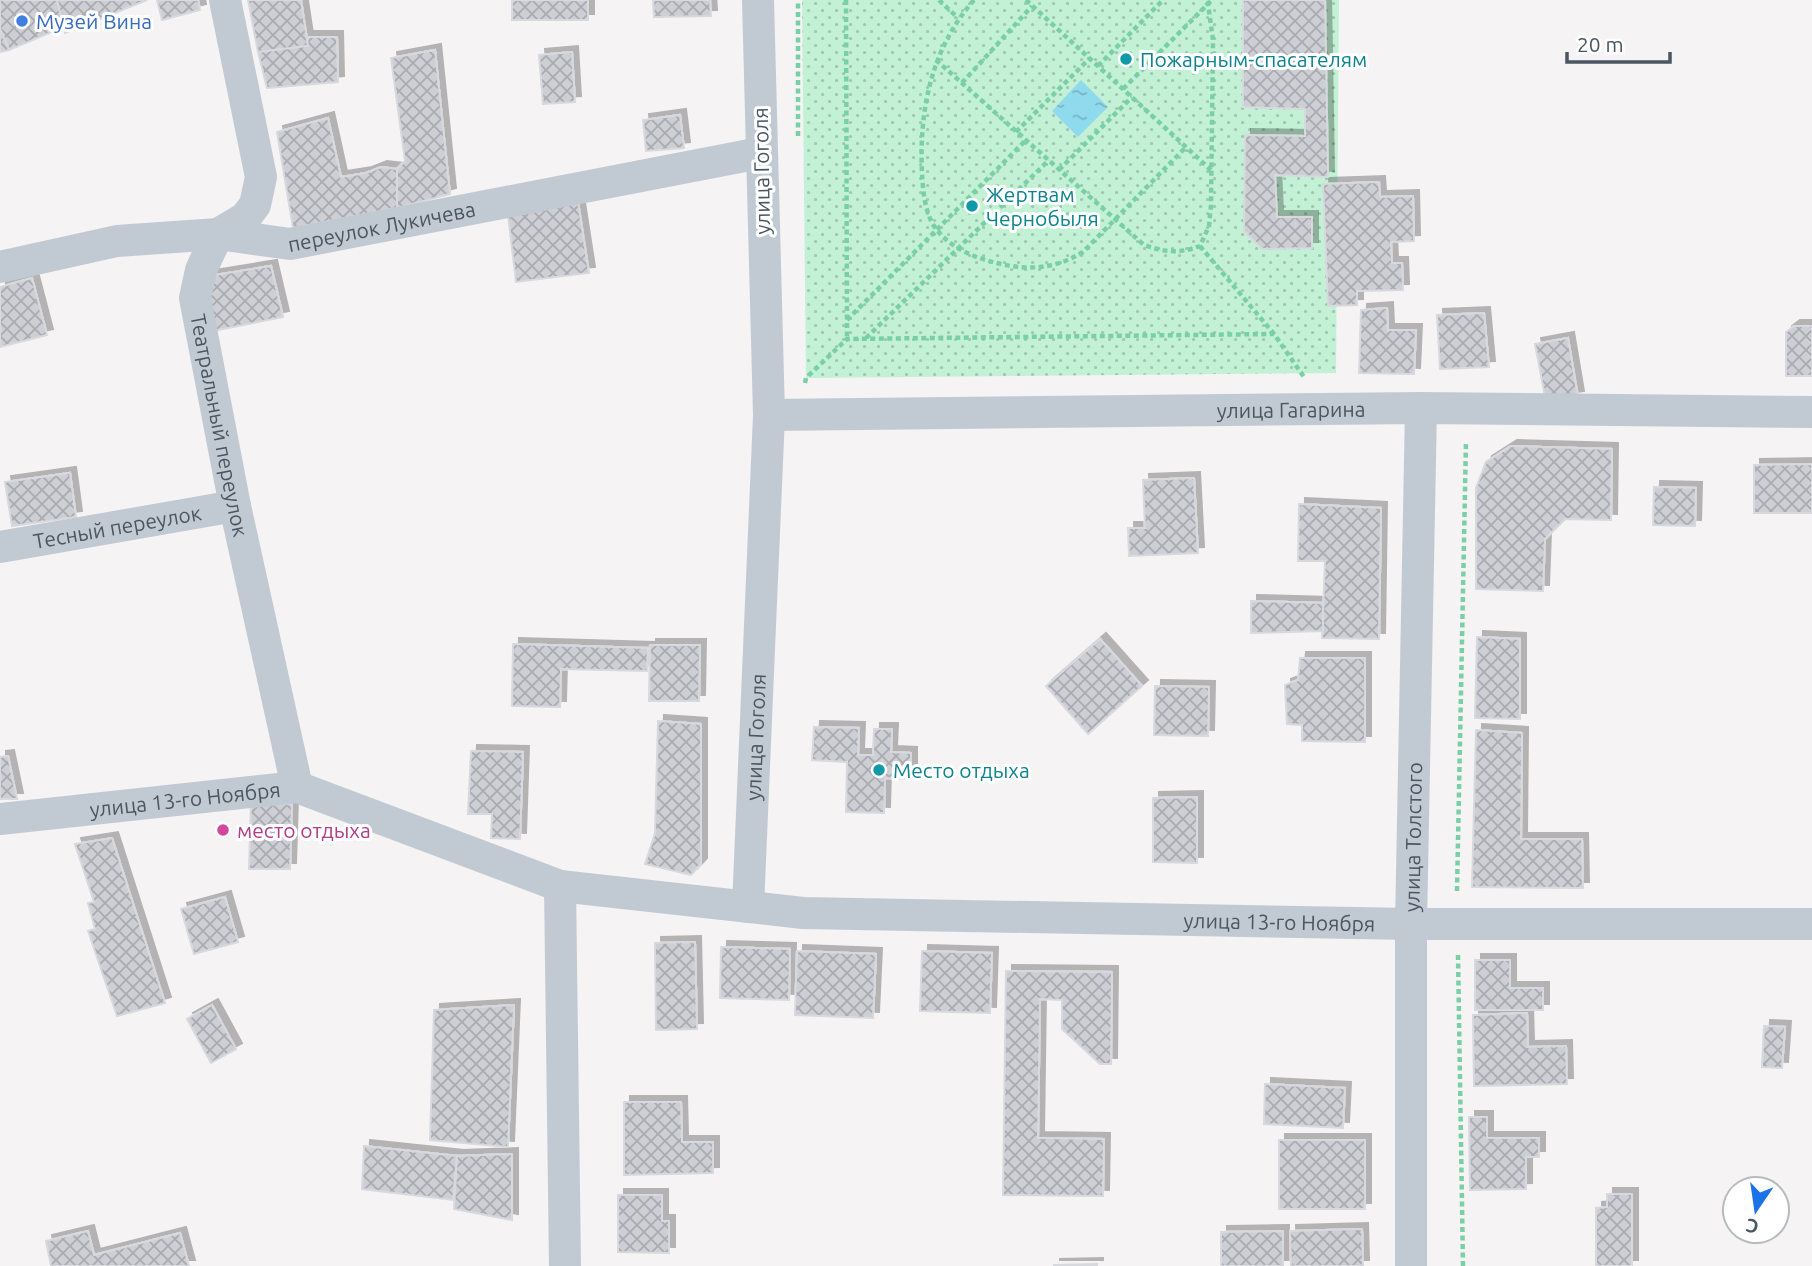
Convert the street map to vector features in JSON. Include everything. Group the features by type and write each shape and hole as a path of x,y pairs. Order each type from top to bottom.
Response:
{"street":[{"path":"218,234 245,218 255,205 261,177 225,0"},
{"name":"улица Гоголя","path":"748,907 783,415 760,153 758,0"},
{"name":"переулок Лукичева","path":"0,267 117,241 218,234 290,244 760,153"},
{"name":"Театральный переулок","path":"218,234 201,270 195,298 235,506 297,787"},
{"name":"улица Гагарина","path":"783,415 1335,408 1812,412"},
{"name":"улица Толстого","path":"1411,1266 1411,924 1421,408"},
{"name":"Тесный переулок","path":"0,547 235,506"},
{"name":"улица 13-го Ноября","path":"0,819 297,787 561,886"},
{"path":"565,1266 561,886 748,907"},
{"name":"улица 13-го Ноября","path":"748,907 803,913 1457,925 1812,924"}],"path":[{"path":"846,0 847,339"},
{"path":"939,0 958,18"},
{"path":"974,0 958,18 936,60 923,111 920,144 923,187 929,217 937,230 958,248 987,261 1039,268 1065,263 1083,252 1186,147"},
{"path":"1026,0 1212,170"},
{"path":"1098,66 1163,0"},
{"path":"1203,0 1210,2"},
{"path":"936,60 1144,245 1163,252 1184,252 1200,246 1209,226 1213,40 1210,2"},
{"path":"1123,89 1210,2"},
{"path":"961,83 1032,6"},
{"path":"1016,132 1090,58"},
{"path":"1059,170 1132,97"},
{"path":"847,320 1026,140"},
{"path":"865,339 1049,160"},
{"path":"1200,246 1274,334 1304,376 1335,408"},
{"path":"783,415 806,378 847,339 1274,334"},
{"path":"1463,1266 1456,803 1467,408"}],"green space":[{"path":"802,0 1339,0 1336,373 806,378"}],"water":[{"path":"1081,80 1108,107 1078,137 1052,111"}],"building":[{"path":"0,0 57,0 64,27 9,50 0,29"},
{"path":"57,0 147,0 65,33"},
{"path":"157,0 198,0 200,10 162,20"},
{"path":"248,0 301,0 308,46 258,52"},
{"path":"512,0 588,0 588,20 512,20"},
{"path":"653,0 710,0 711,16 654,17"},
{"path":"1243,0 1325,0 1328,177 1275,175 1277,217 1312,217 1312,248 1262,249 1244,231 1245,135 1305,136 1305,109 1243,107"},
{"path":"0,29 9,50 0,52"},
{"path":"307,37 337,37 338,82 267,88 258,52 308,46"},
{"path":"435,50 450,194 397,208 397,169 405,161 391,58"},
{"path":"572,52 575,102 543,104 539,55"},
{"path":"680,115 684,148 646,151 643,120"},
{"path":"328,118 341,177 366,173 381,167 397,169 397,208 293,228 277,132"},
{"path":"1379,182 1380,197 1413,196 1414,241 1391,242 1392,263 1402,263 1403,290 1357,291 1357,305 1328,306 1323,184"},
{"path":"578,202 589,273 516,282 508,215"},
{"path":"271,266 283,317 213,331 202,277"},
{"path":"32,278 47,335 0,347 0,287"},
{"path":"1387,308 1388,330 1416,330 1414,374 1359,373 1361,310"},
{"path":"1484,313 1489,367 1440,369 1437,315"},
{"path":"1794,326 1812,326 1812,376 1786,376 1786,332"},
{"path":"1568,338 1578,397 1546,402 1535,344"},
{"path":"1511,446 1612,449 1611,520 1565,519 1545,539 1543,591 1476,589 1476,488 1486,462"},
{"path":"1812,464 1812,513 1754,513 1754,465"},
{"path":"70,473 76,517 12,526 5,482"},
{"path":"1194,478 1198,553 1129,556 1128,528 1145,528 1143,480"},
{"path":"1654,487 1696,488 1695,526 1653,525"},
{"path":"1299,504 1381,508 1379,639 1322,638 1325,561 1298,561"},
{"path":"1251,601 1323,603 1323,631 1251,633"},
{"path":"1477,637 1520,639 1520,719 1475,718"},
{"path":"1100,639 1142,686 1088,734 1046,686"},
{"path":"513,644 648,648 647,671 561,669 560,707 512,706"},
{"path":"650,645 700,645 699,701 649,701"},
{"path":"1300,658 1365,658 1365,742 1302,741 1302,725 1287,724 1285,685 1298,680"},
{"path":"1155,686 1209,687 1208,736 1154,735"},
{"path":"658,721 701,724 701,864 691,875 645,864 655,833"},
{"name":"Место отдыха","path":"814,727 859,728 858,755 873,755 874,729 892,729 891,752 911,753 911,779 885,778 884,813 846,812 847,762 812,760"},
{"path":"1476,730 1522,733 1521,839 1582,839 1583,888 1472,887"},
{"path":"471,751 523,752 520,839 491,838 492,814 468,814"},
{"path":"8,756 17,799 0,799 0,757"},
{"path":"1197,797 1197,863 1153,862 1153,798"},
{"path":"251,803 292,804 290,869 249,869"},
{"path":"112,838 165,1003 117,1016 88,931 95,929 88,903 94,902 75,844"},
{"path":"225,897 238,942 194,954 181,909"},
{"path":"695,942 697,1029 656,1030 655,943"},
{"path":"721,947 790,949 789,1000 720,998"},
{"path":"797,951 876,954 873,1018 795,1015"},
{"path":"922,951 992,953 990,1013 920,1011"},
{"path":"1475,960 1510,960 1510,988 1543,988 1543,1010 1475,1010"},
{"path":"1006,971 1112,972 1111,1064 1100,1064 1062,1029 1062,1000 1040,999 1038,1138 1104,1139 1103,1196 1003,1195"},
{"path":"212,1005 236,1049 211,1063 187,1019"},
{"path":"514,1005 508,1147 430,1140 434,1010"},
{"path":"1527,1013 1528,1047 1566,1046 1567,1084 1474,1086 1473,1015"},
{"path":"1764,1026 1785,1027 1782,1068 1762,1067"},
{"path":"1265,1084 1345,1088 1343,1128 1264,1124"},
{"path":"624,1102 681,1102 682,1142 713,1142 713,1173 624,1175"},
{"path":"1469,1117 1487,1117 1487,1138 1539,1138 1539,1157 1526,1157 1526,1189 1470,1190"},
{"path":"1279,1140 1365,1140 1365,1209 1279,1209"},
{"path":"364,1146 457,1156 453,1200 362,1189"},
{"path":"512,1154 512,1220 454,1209 457,1156"},
{"path":"1607,1194 1632,1194 1632,1266 1596,1266 1596,1208 1607,1207"},
{"path":"618,1195 662,1195 662,1221 669,1221 669,1253 618,1252"},
{"path":"1362,1229 1363,1266 1291,1266 1290,1231"},
{"path":"88,1231 94,1255 180,1233 189,1266 51,1266 46,1241"},
{"path":"1283,1231 1283,1266 1221,1266 1221,1232"},
{"path":"1054,1265 1097,1266 1054,1266"}],"place":[{"name":"Музей Вина","path":"22,21"},
{"name":"Пожарным-спасателям","path":"1126,59"},
{"name":"Жертвам Чернобыля","path":"972,206"},
{"name":"Место отдыха","path":"879,770"},
{"name":"место отдыха","path":"223,830"}]}
